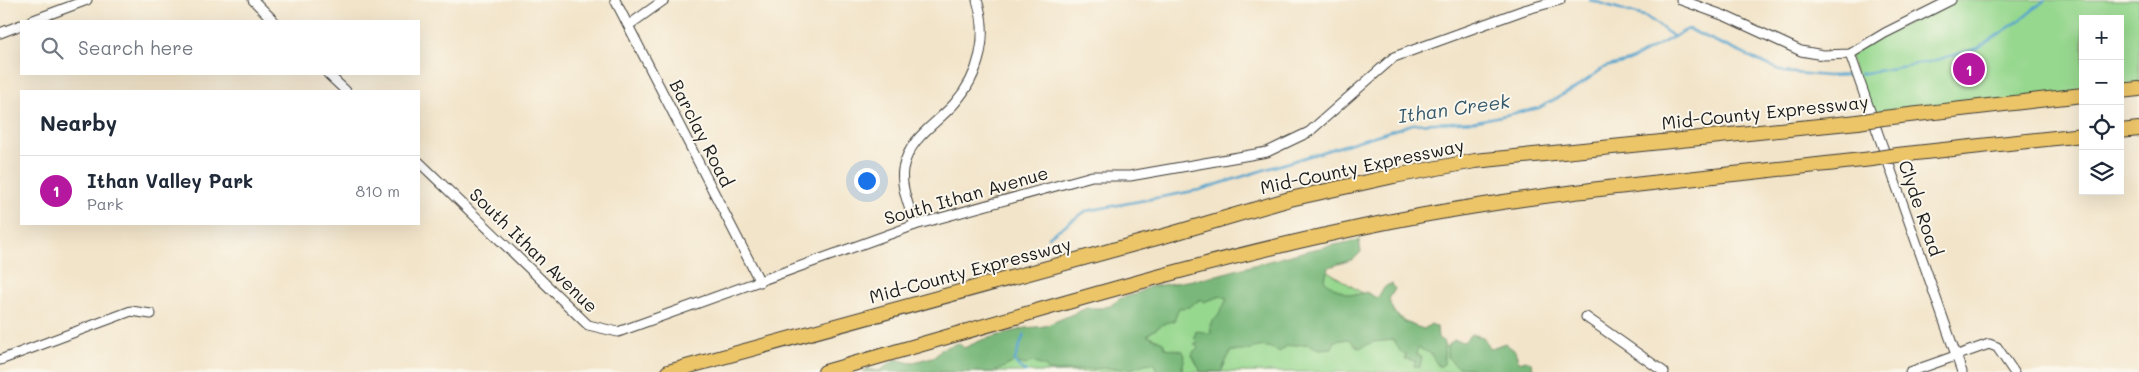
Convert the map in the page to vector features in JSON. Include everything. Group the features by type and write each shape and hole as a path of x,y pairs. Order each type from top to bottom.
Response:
{"highway":[{"path":"2124,91 2139,89"},
{"name":"Mid-County Expressway","path":"668,372 1171,234 1290,199 1394,176 1475,161 1858,122 2079,95"},
{"path":"2124,130 2139,128"},
{"path":"825,372 1090,296 1279,246 1385,223 1501,202 2079,135"}],"street":[{"path":"34,20 88,0"},
{"path":"253,0 273,20"},
{"name":"Barclay Road","path":"615,0 760,282"},
{"path":"629,24 664,0"},
{"path":"915,225 903,186 902,170 916,138 955,103 976,68 982,46 983,26 977,0"},
{"path":"1519,0 1524,10"},
{"name":"South Ithan Avenue","path":"420,163 588,326 618,332 915,225 1092,176 1130,176 1267,152 1309,132 1394,57 1524,10 1560,0"},
{"path":"1681,0 1725,16 1801,51 1823,55 1850,54 1885,33 1951,0"},
{"path":"0,33 20,25"},
{"name":"Clyde Road","path":"1850,54 1962,372"},
{"path":"329,75 345,90"},
{"path":"0,360 131,311 151,314"},
{"path":"1586,317 1664,372"},
{"path":"1910,372 1989,344 1997,347 2014,372"}],"green space":[{"path":"1951,0 2139,0 2139,84 2124,86 2124,15 2079,15 2079,93 1868,121 1850,54"},
{"path":"1359,240 1361,252 1354,259 1329,267 1324,280 1349,294 1366,292 1377,298 1385,287 1392,284 1395,289 1389,299 1397,316 1407,323 1424,329 1431,324 1437,327 1438,338 1444,342 1444,364 1439,367 1430,353 1418,348 1416,354 1422,357 1420,367 1414,366 1415,361 1405,359 1406,354 1401,353 1394,340 1373,342 1359,348 1349,339 1334,341 1332,348 1319,349 1308,344 1287,346 1279,352 1266,347 1245,351 1231,351 1221,372 1201,372 1192,355 1199,348 1194,344 1198,342 1194,338 1196,331 1211,333 1210,324 1218,316 1227,299 1222,296 1203,302 1201,299 1189,307 1179,308 1174,321 1165,323 1147,335 1163,342 1165,348 1183,351 1185,357 1181,372 1157,372 1154,363 1131,369 1105,368 1049,372 1046,367 1032,362 1025,365 1014,362 995,372 863,372 867,369 879,371 896,359 910,363 936,356 941,349 959,343 964,348 982,340 1026,328 1045,326 1087,308 1110,306 1121,298 1134,295 1149,287 1206,278 1310,250"},
{"path":"1301,254 1486,372 903,372"},
{"path":"1471,334 1483,337 1489,349 1505,343 1515,351 1519,362 1526,360 1531,363 1535,372 1478,372 1470,368 1457,367 1447,357 1447,346 1454,340 1464,342"}],"waterway":[{"path":"1590,0 1647,17 1674,37"},
{"name":"Ithan Creek","path":"1860,74 1929,62 1978,48 2023,18 2045,0"},
{"name":"Ithan Creek","path":"1048,237 1086,211 1199,190 1413,124 1477,121 1539,108 1577,87 1605,67 1629,61 1688,29 1784,72 1827,76 1854,75"},
{"name":"Ithan Creek","path":"1024,334 1014,362 1026,372"}],"place":[{"name":"Ithan Valley Park","path":"1969,69"}]}
